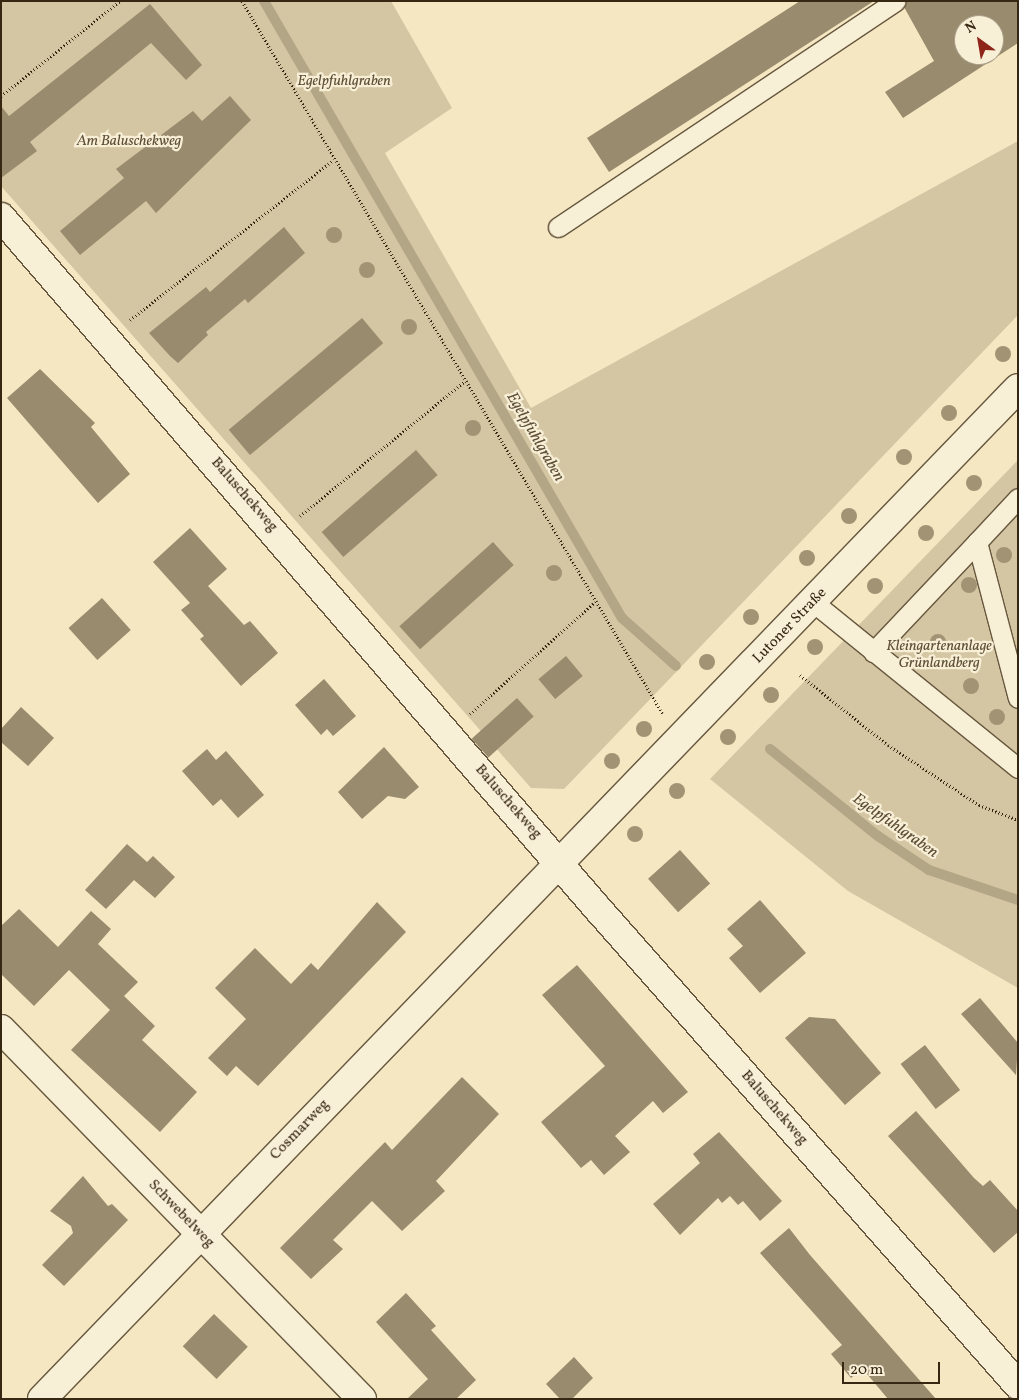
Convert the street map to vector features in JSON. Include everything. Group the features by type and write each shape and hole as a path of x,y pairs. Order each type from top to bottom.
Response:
{"street":[{"name":"Baluschekweg","path":"1,217 108,337 278,534 447,734 1018,1385"},
{"name":"Lutoner Straße","path":"559,862 813,602 1018,388"},
{"name":"Cosmarweg","path":"42,1399 559,862"},
{"name":"Schwebelweg","path":"1,1029 362,1399"}],"lane":[{"path":"558,227 895,1"},
{"path":"873,652 1018,498"},
{"path":"977,542 1018,698"},
{"path":"813,602 1018,768"}],"path":[{"path":"1,96 120,1"},
{"path":"242,1 333,160 654,704"},
{"path":"108,337 333,160"},
{"path":"278,534 464,382"},
{"path":"447,734 595,602"},
{"path":"800,675 888,745 979,805 1018,820"}],"green space":[{"name":"Am Baluschekweg","path":"1,1 391,1 452,108 385,153 531,408 1018,141 1018,315 564,789 531,788 1,186"},
{"name":"Kleingartenanlage Grünlandberg","path":"1018,460 1018,988 848,891 710,779"}],"building":[{"path":"800,1 874,1 609,172 587,138"},
{"path":"906,1 1018,1 1018,43 1004,52 1004,15 954,15 954,65 984,65 903,118 885,92 934,61 904,7"},
{"path":"150,4 202,65 186,80 151,43 30,142 37,151 1,178 1,106 9,116"},
{"path":"230,96 251,120 156,213 146,201 80,255 60,231 124,178 116,169 193,111 202,121"},
{"path":"284,227 305,253 248,303 245,299 206,332 208,335 178,363 149,333 206,287 210,292"},
{"path":"362,318 383,343 250,455 229,430"},
{"path":"40,369 95,423 91,427 130,474 98,503 7,398"},
{"path":"416,450 438,475 343,557 322,532"},
{"path":"190,528 227,569 208,586 244,625 250,621 278,653 241,686 200,639 204,636 181,610 190,603 153,562"},
{"path":"493,542 514,565 420,649 399,626"},
{"path":"102,598 131,630 97,660 69,628"},
{"path":"566,656 583,676 555,699 538,679"},
{"path":"324,679 356,716 333,736 327,729 321,735 295,705"},
{"path":"517,698 534,717 488,757 472,739"},
{"path":"21,707 54,738 28,766 1,742 1,729"},
{"path":"384,747 419,787 405,799 388,796 362,819 338,792"},
{"path":"207,749 216,760 226,751 264,795 238,818 221,799 213,806 182,771"},
{"path":"127,844 147,862 153,856 175,877 155,898 134,880 106,909 85,890"},
{"path":"680,850 710,883 678,912 648,879"},
{"path":"760,900 806,953 760,993 729,958 743,946 727,929"},
{"path":"377,902 406,932 258,1086 236,1066 227,1076 208,1058 246,1019 215,988 255,948 291,984 311,963 318,970"},
{"path":"19,909 58,947 91,911 111,929 98,944 138,982 124,996 155,1026 142,1040 197,1092 160,1132 71,1050 110,1010 69,970 34,1006 1,974 1,926"},
{"path":"577,965 688,1092 663,1113 653,1101 615,1136 630,1152 604,1175 591,1160 581,1168 541,1122 605,1066 542,995"},
{"path":"980,998 1018,1043 1016,1075 961,1014"},
{"path":"809,1017 835,1019 881,1073 845,1105 785,1038"},
{"path":"925,1045 960,1090 936,1109 901,1064"},
{"path":"462,1077 499,1114 436,1181 445,1191 402,1231 372,1201 333,1240 343,1249 311,1279 280,1248 385,1142 392,1150"},
{"path":"916,1111 974,1178 983,1186 990,1180 1018,1211 1018,1232 994,1253 888,1136"},
{"path":"719,1132 782,1201 760,1221 743,1201 738,1205 730,1196 722,1203 718,1198 680,1235 653,1204 700,1163 693,1154"},
{"path":"83,1176 108,1206 112,1204 128,1220 64,1286 42,1265 73,1233 71,1226 50,1211"},
{"path":"789,1228 810,1255 936,1399 888,1399 862,1368 851,1378 831,1354 842,1345 760,1253"},
{"path":"406,1293 436,1326 431,1330 476,1380 456,1399 407,1399 428,1379 376,1322"},
{"path":"214,1314 248,1347 217,1379 183,1346"},
{"path":"574,1357 593,1378 572,1399 560,1399 546,1384"}],"waterway":[{"name":"Egelpfuhlgraben","path":"264,1 622,618 676,666"},
{"name":"Egelpfuhlgraben","path":"770,749 878,836 929,870 1018,900"}]}
